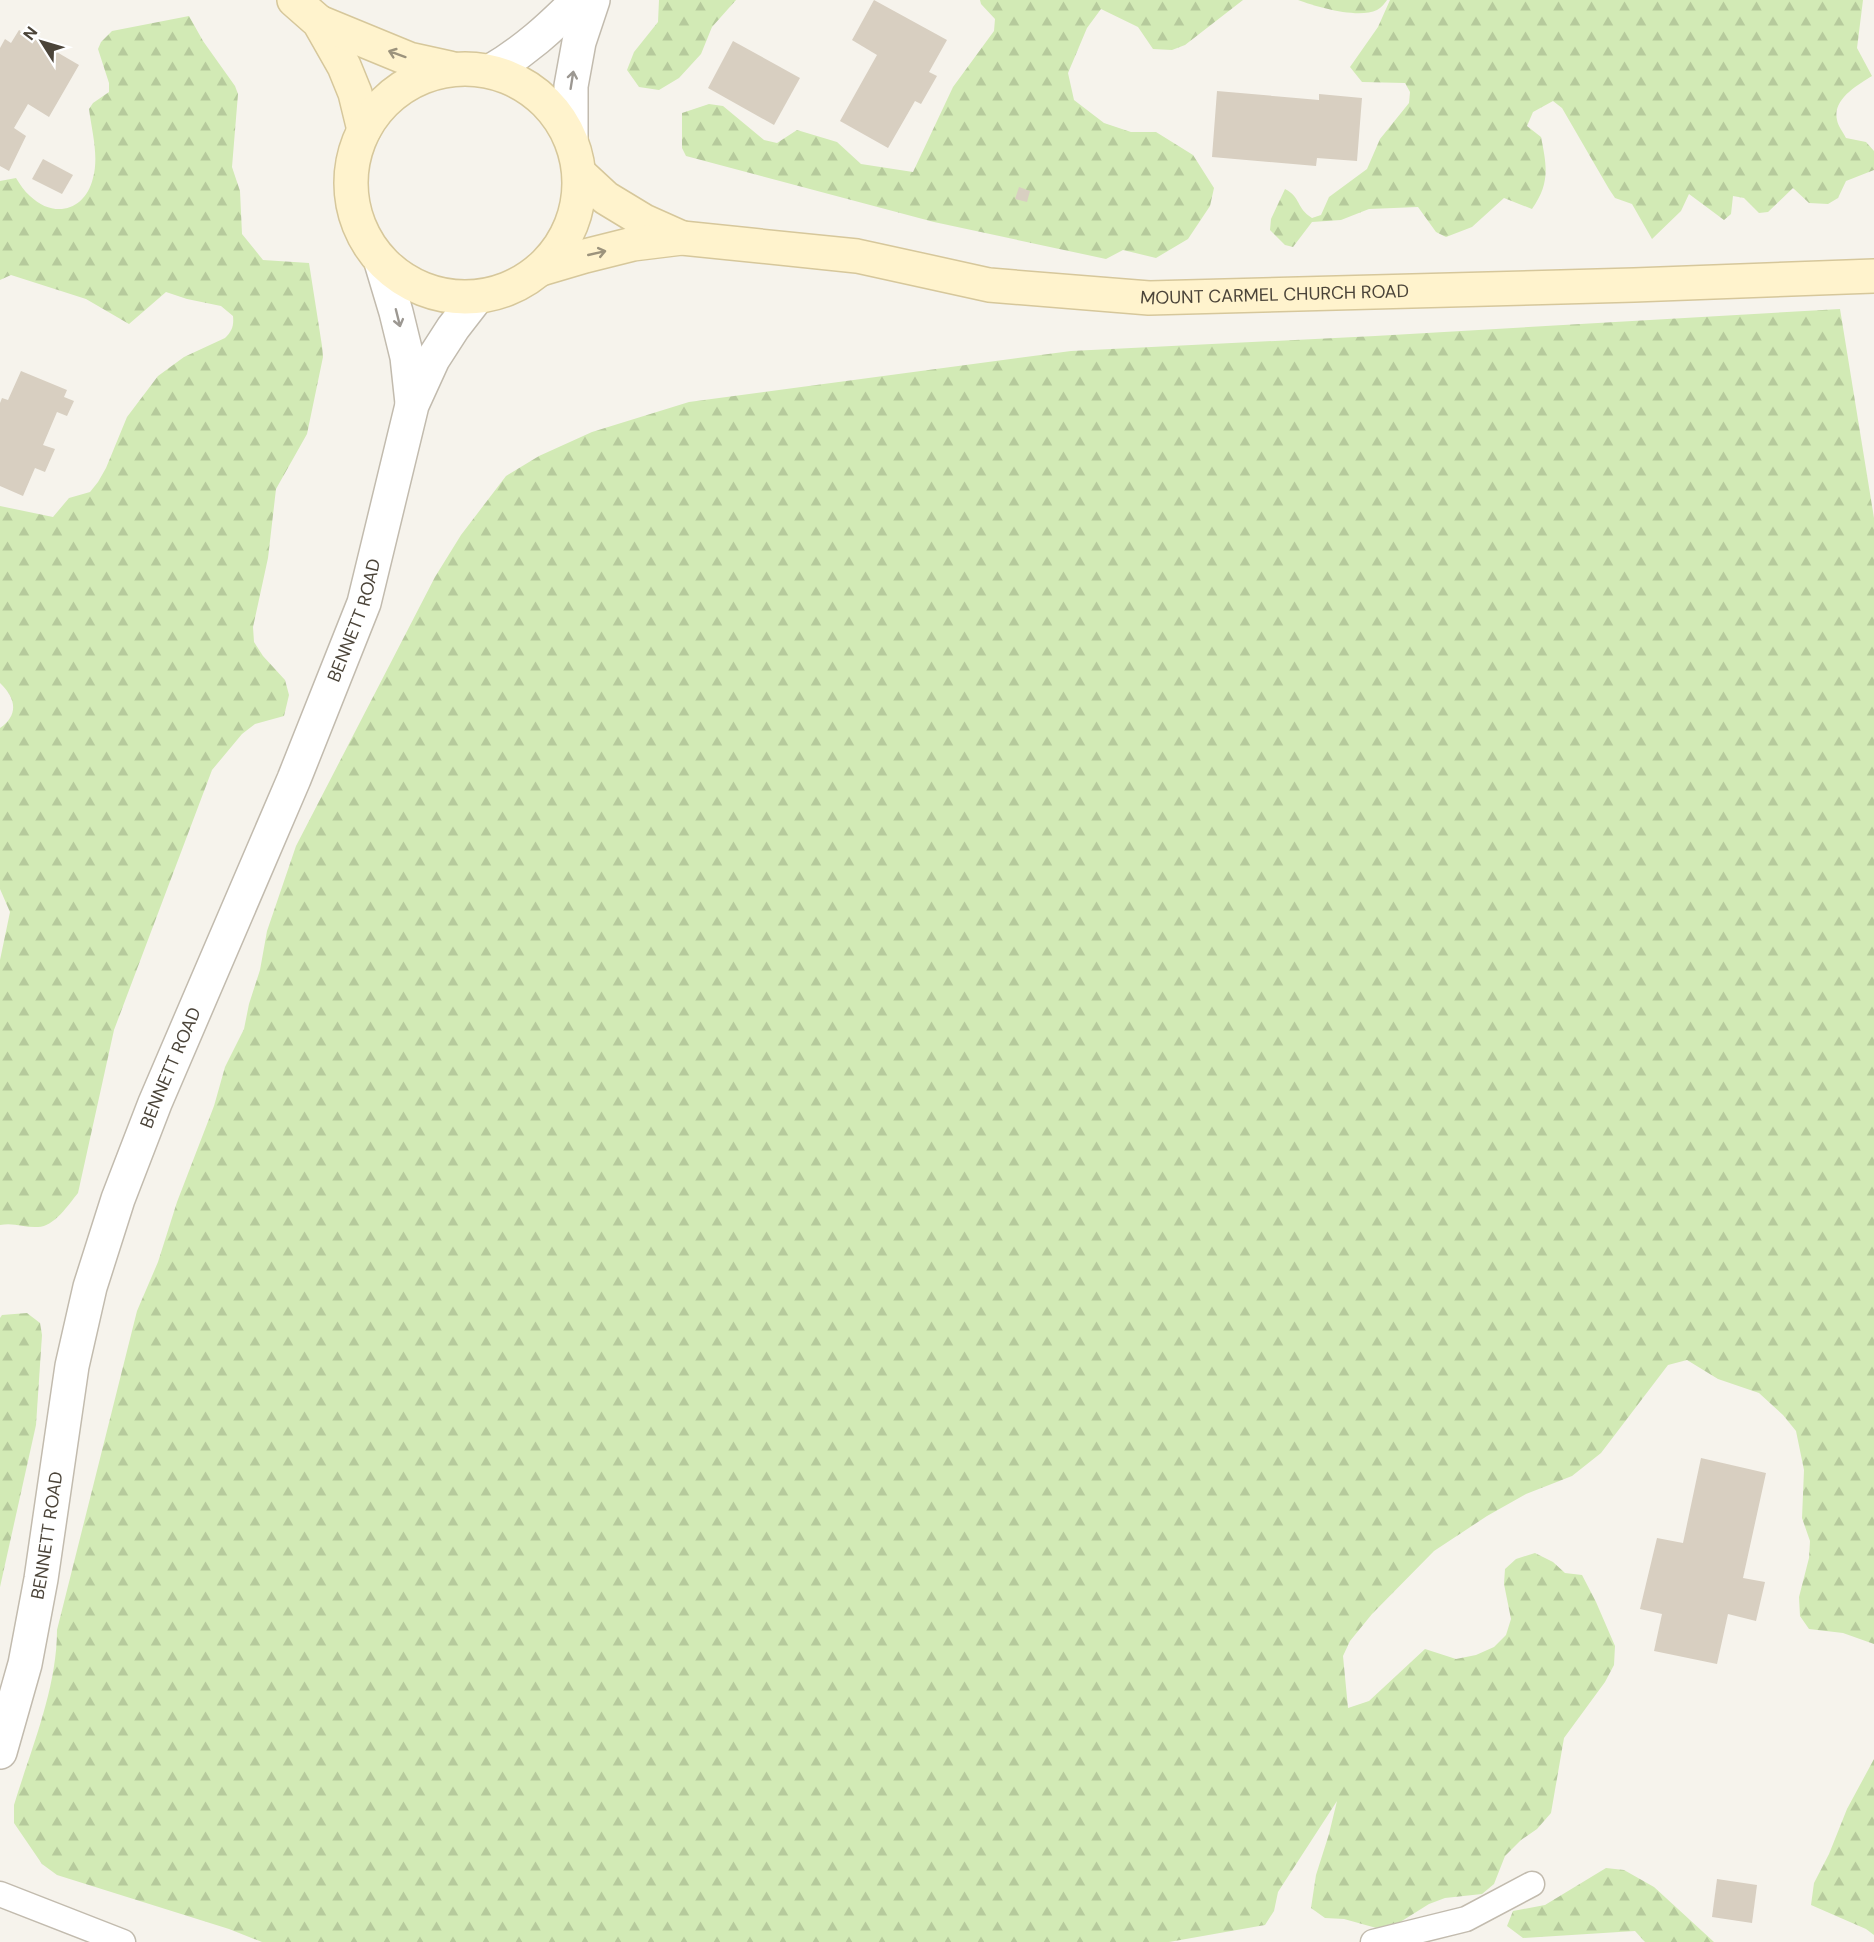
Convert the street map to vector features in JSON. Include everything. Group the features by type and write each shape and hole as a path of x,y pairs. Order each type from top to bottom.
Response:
{"main road":[{"path":"294,0 319,22 344,66 355,93 364,130"},
{"path":"319,22 409,58 454,69 491,71 524,84 552,108 571,138 579,173 577,208 564,242 541,269 512,288 477,297 442,296 409,284 381,262 361,232 351,198 352,163 364,130 386,100 417,79 454,69"},
{"name":"MOUNT CARMEL CHURCH ROAD","path":"579,173 606,198 644,221 682,237"},
{"name":"MOUNT CARMEL CHURCH ROAD","path":"541,269 633,244 682,237 857,256 989,285 1149,298 1874,276"}],"street":[{"path":"491,71 520,54 578,0"},
{"path":"571,138 571,86 579,42 592,0"},
{"name":"BENNETT ROAD","path":"381,262 407,357 412,405"},
{"name":"BENNETT ROAD","path":"0,1752 26,1664 41,1579 72,1366 90,1287 118,1199 155,1103 294,779 364,603 412,405 433,359 477,297"}],"lane":[{"path":"1373,1942 1466,1919 1532,1884"},
{"path":"0,1894 123,1942"}],"green space":[{"path":"659,0 736,0 712,27 701,54 679,78 659,90 639,87 627,70 634,52 658,22"},
{"path":"980,0 1243,0 1185,45 1172,50 1153,49 1138,27 1101,9 1087,28 1068,73 1074,100 1104,123 1131,132 1156,132 1193,155 1214,188 1210,206 1188,239 1156,258 1123,250 1106,259 934,222 686,156 682,148 682,113 709,104 723,106 764,140 777,143 797,130 837,142 861,164 913,172 953,87 994,31 995,19"},
{"path":"1298,0 1387,0 1377,10 1349,13 1326,9"},
{"path":"1390,0 1863,0 1857,48 1872,76 1842,99 1836,112 1846,138 1866,142 1874,151 1874,170 1846,181 1838,198 1828,204 1809,203 1793,188 1768,212 1759,213 1744,198 1733,196 1731,214 1724,220 1689,194 1681,211 1652,239 1632,204 1615,198 1562,108 1553,101 1533,112 1527,126 1541,137 1546,166 1542,191 1532,209 1504,198 1472,227 1446,237 1436,232 1418,207 1369,209 1341,220 1312,222 1293,247 1285,245 1270,230 1271,219 1285,189 1294,196 1303,210 1312,218 1321,215 1329,197 1367,169 1380,139 1409,103 1410,92 1405,83 1362,82 1350,67 1378,27"},
{"path":"189,16 238,94 232,167 240,191 242,234 263,260 309,263 322,346 323,357 307,434 276,489 268,558 253,627 254,642 263,656 285,680 289,695 284,716 255,724 242,734 212,770 114,1030 78,1193 61,1214 44,1226 0,1225 0,960 10,912 0,889 0,728 10,718 13,706 12,700 0,683 0,506 53,517 69,498 90,492 106,468 127,417 158,376 184,357 225,338 232,328 233,316 221,306 166,292 129,324 86,299 11,275 0,280 0,181 16,178 30,196 49,208 68,208 83,198 89,189 95,170 89,109 93,103 109,92 109,83 98,49 101,42 112,31"},
{"path":"1840,309 1874,518 1874,1644 1843,1633 1809,1629 1800,1616 1799,1597 1809,1558 1810,1541 1802,1518 1804,1470 1796,1431 1783,1415 1759,1393 1718,1379 1687,1360 1668,1365 1601,1453 1572,1476 1526,1494 1487,1516 1434,1551 1372,1614 1350,1641 1343,1656 1348,1708 1369,1701 1425,1649 1456,1659 1476,1655 1494,1647 1506,1635 1511,1619 1504,1584 1505,1569 1516,1559 1535,1553 1553,1562 1565,1573 1582,1575 1615,1646 1614,1665 1605,1682 1564,1738 1551,1813 1537,1829 1521,1840 1505,1856 1494,1884 1482,1894 1445,1898 1429,1904 1397,1924 1380,1929 1344,1919 1325,1918 1311,1908 1316,1875 1337,1801 1278,1892 1274,1911 1265,1925 1169,1942 262,1942 229,1929 57,1875 42,1864 14,1823 14,1805 48,1697 56,1652 57,1630 137,1311 158,1262 177,1202 214,1106 225,1067 244,1029 260,970 267,931 296,846 435,577 461,535 506,476 539,456 592,432 689,402 1071,351"},
{"path":"27,1313 40,1323 42,1335 36,1425 0,1587 0,1318 2,1315"},
{"path":"1874,1759 1874,1935 1866,1929 1811,1905 1814,1883 1829,1854 1847,1809"},
{"path":"1606,1868 1624,1870 1654,1887 1714,1942 1645,1942 1635,1931 1523,1938 1507,1926 1513,1911 1545,1905"}],"building":[{"path":"874,0 947,40 929,72 937,76 921,104 915,101 888,148 840,121 877,55 852,40"},
{"path":"19,30 79,65 49,117 28,104 14,128 26,136 9,171 0,166 0,48 5,39 11,43"},
{"path":"733,41 800,78 774,125 708,88"},
{"path":"1217,91 1319,100 1319,94 1362,98 1357,161 1317,158 1316,166 1212,157"},
{"path":"43,159 73,175 62,194 32,179"},
{"path":"1019,187 1030,191 1027,202 1015,199"},
{"path":"21,371 67,390 64,397 74,401 67,416 57,412 43,445 55,449 45,472 35,468 23,496 0,486 0,403 2,398 8,400"},
{"path":"1701,1458 1766,1473 1743,1578 1765,1582 1756,1621 1728,1614 1717,1664 1654,1651 1662,1614 1640,1609 1657,1538 1683,1543"},
{"path":"1717,1879 1757,1885 1752,1923 1712,1917"}]}
